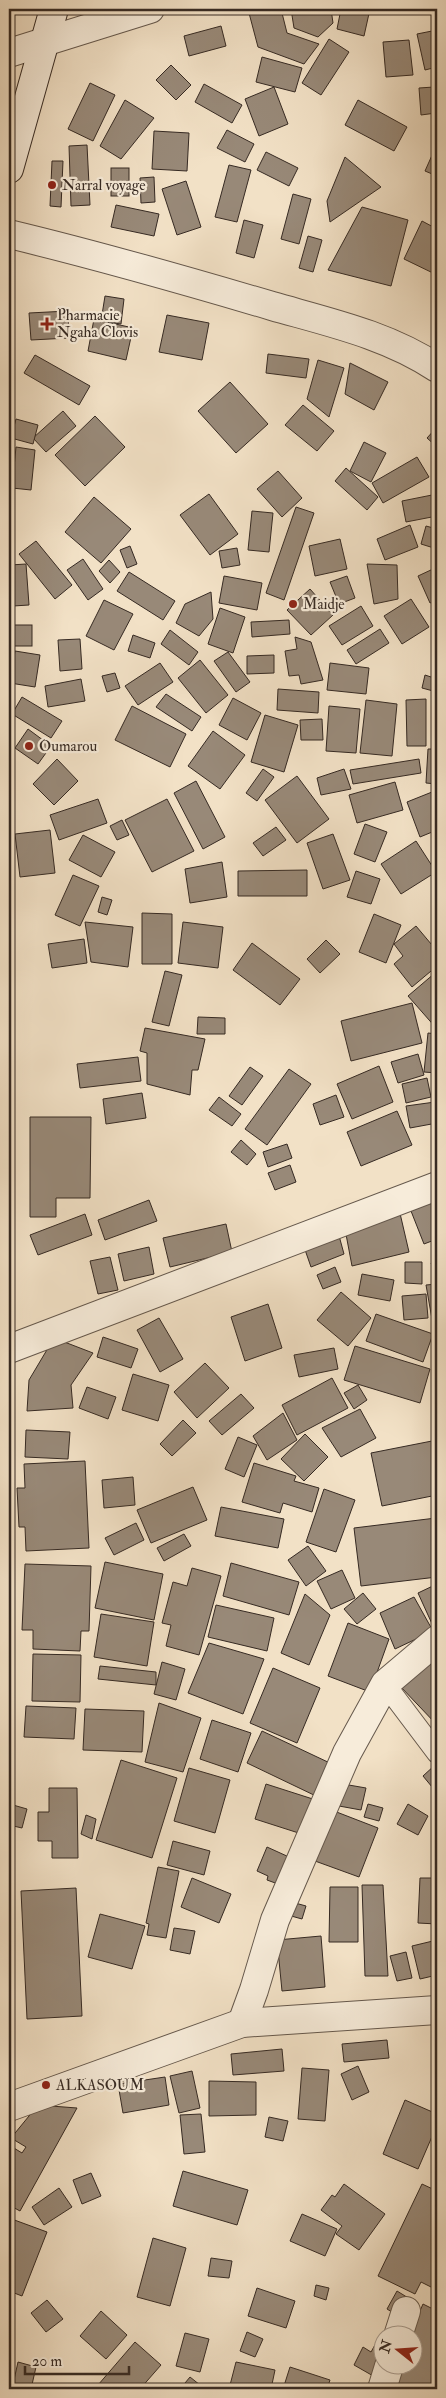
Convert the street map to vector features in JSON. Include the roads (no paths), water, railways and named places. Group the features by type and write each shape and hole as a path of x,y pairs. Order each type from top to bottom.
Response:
{"street":[{"path":"9,169 54,9"},
{"path":"9,53 150,9"},
{"path":"9,234 114,259 372,336 425,360 437,368"},
{"path":"9,1349 437,1186"},
{"path":"242,2023 275,1920 347,1752 385,1684 437,1640"},
{"path":"9,2107 242,2023 437,2010"},
{"path":"382,2389 386,2376"}],"lane":[{"path":"385,1684 437,1753"}],"place":[{"name":"Narral voyage","path":"52,185"},
{"name":"Pharmacie Ngaha Clovis","path":"47,324"},
{"name":"Maidje","path":"293,604"},
{"name":"Oumarou","path":"29,746"},
{"name":"ALKASOUM","path":"46,2085"}]}
